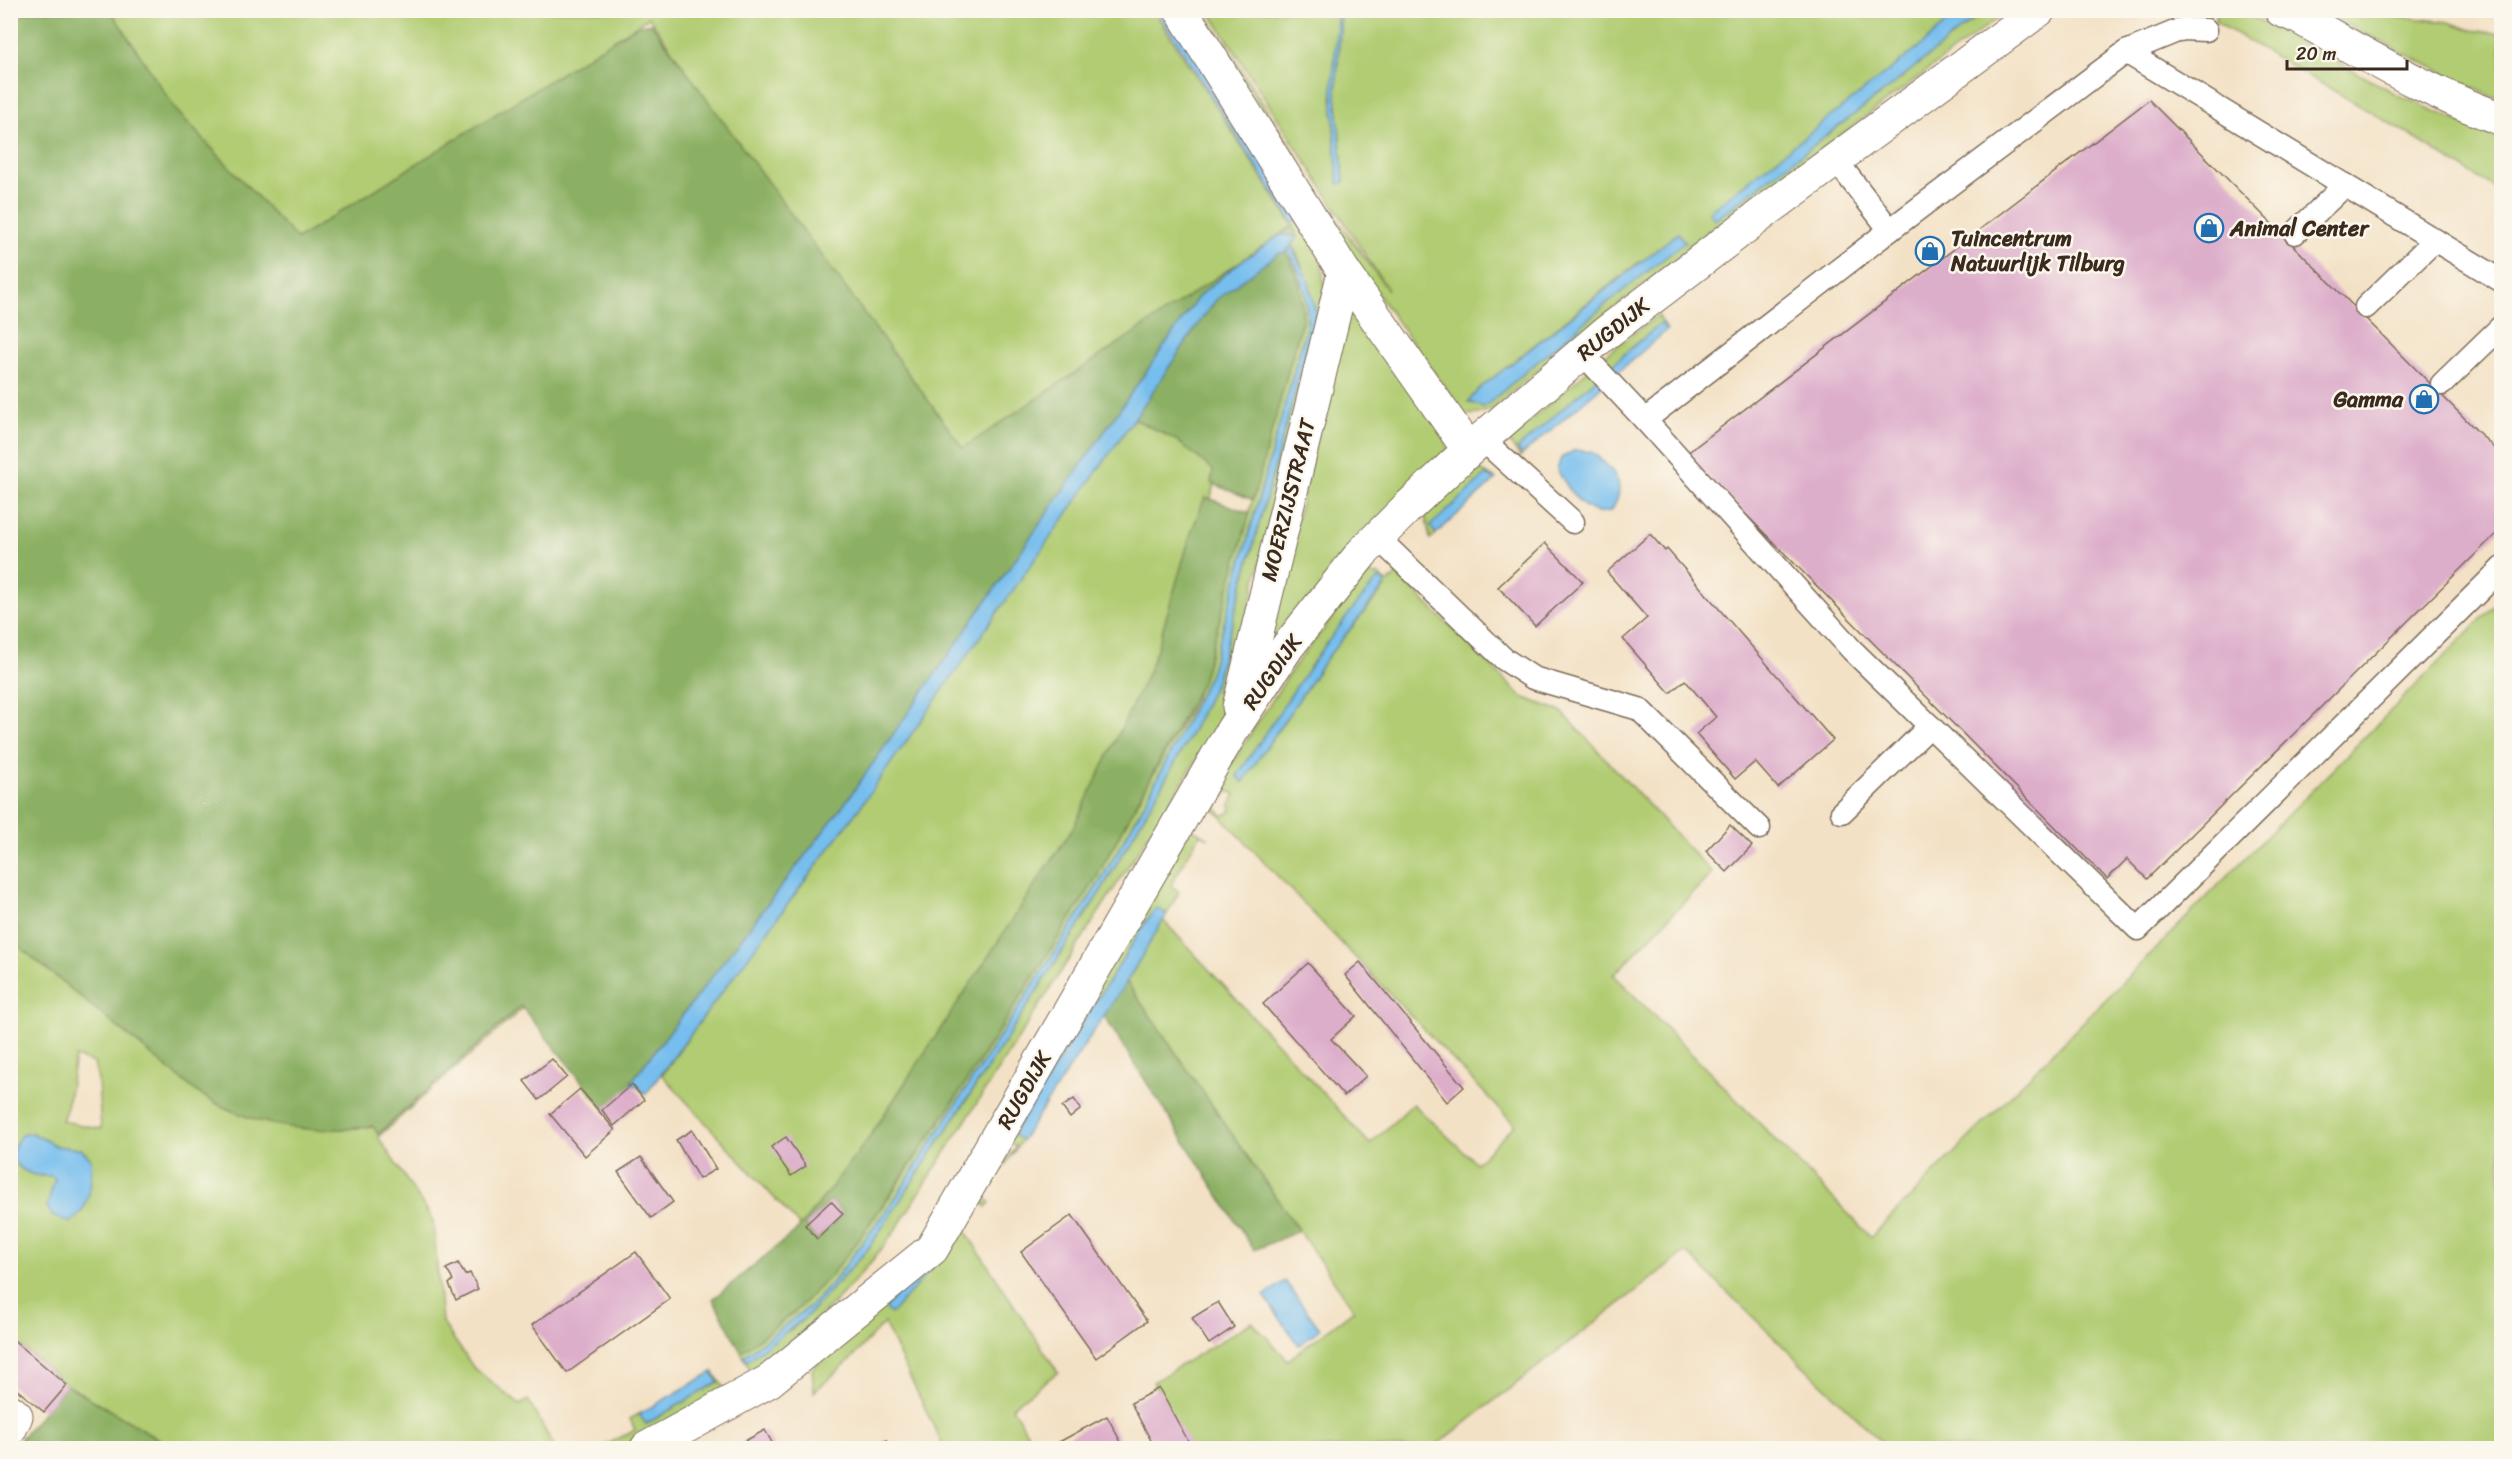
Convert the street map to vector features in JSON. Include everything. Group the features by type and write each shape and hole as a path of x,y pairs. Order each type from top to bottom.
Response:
{"street":[{"path":"1180,10 1344,272 1476,444"},
{"name":"RUGDIJK","path":"648,1449 769,1381 932,1249 1233,729 1288,646 1362,554 1476,444 1582,353 1835,159 2039,10"},
{"path":"2281,10 2298,17 2398,73 2466,106 2502,118"},
{"name":"MOERZIJSTRAAT","path":"1233,729 1344,272"},
{"path":"10,1411 16,1416 10,1429"}],"lane":[{"path":"1645,420 1890,230 2126,52 2182,29 2206,30"},
{"path":"2126,52 2502,281"},
{"path":"1835,159 1890,230"},
{"path":"2295,233 2345,185"},
{"path":"2366,307 2435,240"},
{"path":"2442,384 2502,326"},
{"path":"1582,353 1852,650 2138,928 2502,568"},
{"path":"1476,444 1574,522"},
{"path":"1378,538 1504,659 1533,678 1639,709 1759,828"},
{"path":"1842,812 1930,726"}],"green space":[{"path":"2220,10 2238,11 2268,24 2398,95 2501,140 2501,192 2408,134 2216,22 2216,15"},
{"path":"32,11 111,11 176,110 297,239 636,26 651,23 963,448 1293,226 1297,238 1280,235 1239,263 1199,296 846,802 631,1082 633,1084 604,1109 521,1006 378,1134 373,1126 326,1130 282,1126 239,1114 197,1092 11,940 11,19"},
{"path":"93,11 1154,11 1292,224 1292,222 1303,219 1322,262 1325,295 1222,720 895,1231 847,1290 829,1308 752,1373 741,1352 796,1311 831,1275 885,1203 948,1110 1092,885 1195,699 1210,655 1303,317 1297,275 1285,253 1297,238 1293,225 958,468 852,309 649,17 280,269","holes":["1292,246 1299,258 1316,315 1216,682 1188,740 1102,889 868,1249 806,1317 791,1330 771,1338 814,1303 836,1278 892,1203 1099,883 1145,803 1210,674 1307,325 1304,287 1288,251"]},
{"path":"1199,11 1204,11 1331,211 1388,290 1209,11 1338,11 1332,92 1338,183 1344,182 1336,95 1341,11 1960,11 1924,43 1710,212 1715,220 1889,88 1984,11 2001,11 1999,17 1689,246 1690,248 1583,332 1492,409 1482,413 1464,414 1343,246 1321,201","holes":["1685,242 1606,304 1484,407 1468,402 1479,389 1639,262"]},
{"path":"2320,11 2366,11 2373,14 2449,22 2471,30 2501,34 2501,99 2487,95"},
{"path":"1279,253 1285,253 1290,259 1300,285 1303,317 1253,500 1211,483 1213,470 1176,440 1134,419 1217,299"},
{"path":"1349,305 1445,436 1448,449 1265,653"},
{"path":"1658,315 1667,330 1662,323 1636,344 1517,449 1522,455 1520,457 1508,440 1610,351"},
{"path":"1142,398 1217,468 1185,627 1170,675 880,1164 819,1247 662,1075"},
{"path":"1477,468 1496,479 1486,475 1431,527 1436,534 1430,539 1425,514"},
{"path":"1205,497 1250,513 1202,682 1092,885 948,1110 855,1245 831,1275 796,1311 741,1352 713,1299 798,1229 824,1197 868,1139 1074,826 1156,652 1191,533","holes":["831,1201 843,1214 817,1239 805,1225"]},
{"path":"1367,574 1379,575 1388,583 1397,574 1522,697 1562,712 1712,873 1614,975 1871,1237 2501,599 2501,1448 1888,1448 1686,1252 1433,1448 1191,1448 1153,1382 1252,1322 1288,1360 1354,1310 1126,981 1163,920 1370,1144 1413,1104 1476,1163 1515,1125 1207,802 1293,668","holes":["1380,578 1386,584 1385,587 1326,659 1243,782 1237,776 1271,725 1323,650","1228,791 1235,794 1230,805 1231,811 1223,816 1216,808"]},
{"path":"1191,828 1209,838 1200,834 1171,885 1179,892 1167,914 1157,908 1149,917 1013,1133 1022,1140 1004,1167 992,1178 1016,1147 1008,1141 982,1173 989,1181 980,1190 990,1203 986,1207 977,1194 974,1168"},
{"path":"11,940 197,1092 238,1113 282,1126 350,1129 373,1126 378,1134 521,1006 523,1008 378,1137 433,1220 442,1322 473,1367 520,1405 528,1400 555,1448 174,1448 67,1385 11,1337","holes":["75,1057 94,1063 98,1080 101,1129 62,1121 67,1107","32,1133 56,1146 80,1149 55,1179 52,1176 38,1176 27,1172 14,1160 11,1154"]},
{"path":"1126,981 1299,1231 1254,1250 1104,1016"},
{"path":"937,1228 964,1229 1058,1372 1012,1407 1036,1448 944,1448 884,1323 851,1359 814,1392 812,1369 854,1331"},
{"path":"713,1371 725,1390 621,1448 600,1448 635,1430 630,1419 639,1414 647,1424 717,1382"},
{"path":"67,1385 174,1448 17,1448 22,1437"}],"water":[{"path":"1157,11 1170,11 1303,219 1292,222"},
{"path":"1338,11 1341,11 1336,95 1344,183 1338,184 1332,92"},
{"path":"1960,11 1984,11 1889,88 1715,220 1709,212 1924,43"},
{"path":"1678,233 1685,242 1606,304 1484,407 1468,402 1479,389"},
{"path":"1280,235 1297,238 1291,245 1309,282 1316,315 1216,682 1188,740 1102,889 868,1249 806,1317 747,1361 744,1356 814,1303 836,1278 892,1203 1099,883 1145,803 1210,674 1307,325 1304,286 1288,251 1290,247 1285,253 1279,253 1217,299 858,810 646,1094 631,1082 846,802 1199,296 1239,263"},
{"path":"1662,323 1667,330 1522,455 1517,449"},
{"path":"1575,450 1592,452 1612,471 1619,485 1619,493 1611,511 1593,511 1585,507 1557,470 1561,458"},
{"path":"1486,475 1495,480 1436,534 1430,526"},
{"path":"1379,578 1386,584 1326,659 1243,782 1237,776 1288,699 1340,625"},
{"path":"1157,908 1167,914 1129,978 1022,1140 1013,1134 1149,917"},
{"path":"32,1133 56,1146 81,1149 91,1159 91,1185 86,1203 77,1217 70,1222 52,1216 47,1206 55,1179 52,1176 42,1176 25,1171 14,1161 15,1145 21,1135"},
{"path":"952,1232 959,1238 891,1314 885,1308"},
{"path":"1285,1281 1320,1329 1299,1345 1264,1296"},
{"path":"712,1372 718,1382 646,1424 639,1414"}],"building":[{"path":"2149,100 2502,456 2502,528 2147,879 2127,859 2107,879 1686,454"},
{"path":"1650,534 1665,551 1667,549 1833,740 1778,788 1755,762 1735,779 1696,734 1716,717 1685,680 1670,693 1623,639 1647,618 1607,572"},
{"path":"1545,543 1583,582 1535,626 1498,587"},
{"path":"1730,825 1752,846 1727,872 1706,851"},
{"path":"1360,962 1464,1087 1447,1102 1345,975"},
{"path":"1308,963 1356,1016 1331,1039 1366,1076 1344,1096 1263,1004"},
{"path":"552,1059 567,1077 539,1100 524,1081"},
{"path":"632,1084 644,1100 614,1126 602,1110"},
{"path":"580,1089 615,1130 585,1156 550,1114"},
{"path":"1074,1099 1081,1109 1070,1118 1062,1107"},
{"path":"692,1130 716,1169 699,1179 676,1140"},
{"path":"786,1137 806,1166 791,1176 771,1147"},
{"path":"641,1157 673,1202 651,1218 618,1172"},
{"path":"831,1201 843,1214 817,1239 805,1225"},
{"path":"1072,1215 1147,1321 1096,1358 1021,1252"},
{"path":"636,1252 670,1299 567,1373 532,1325"},
{"path":"458,1263 465,1275 470,1273 478,1289 456,1300 449,1284 453,1280 446,1269"},
{"path":"1218,1302 1234,1327 1209,1344 1192,1318"},
{"path":"10,1337 67,1385 44,1412 10,1384"},
{"path":"1159,1388 1192,1448 1155,1448 1131,1403"},
{"path":"1107,1416 1124,1448 1048,1448"},
{"path":"765,1430 775,1448 732,1448"},
{"path":"887,1440 891,1448 868,1448 885,1441"}],"place":[{"name":"Animal Center","path":"2209,228"},
{"name":"Tuincentrum Natuurlijk Tilburg","path":"1930,251"},
{"name":"Gamma","path":"2424,399"}]}
